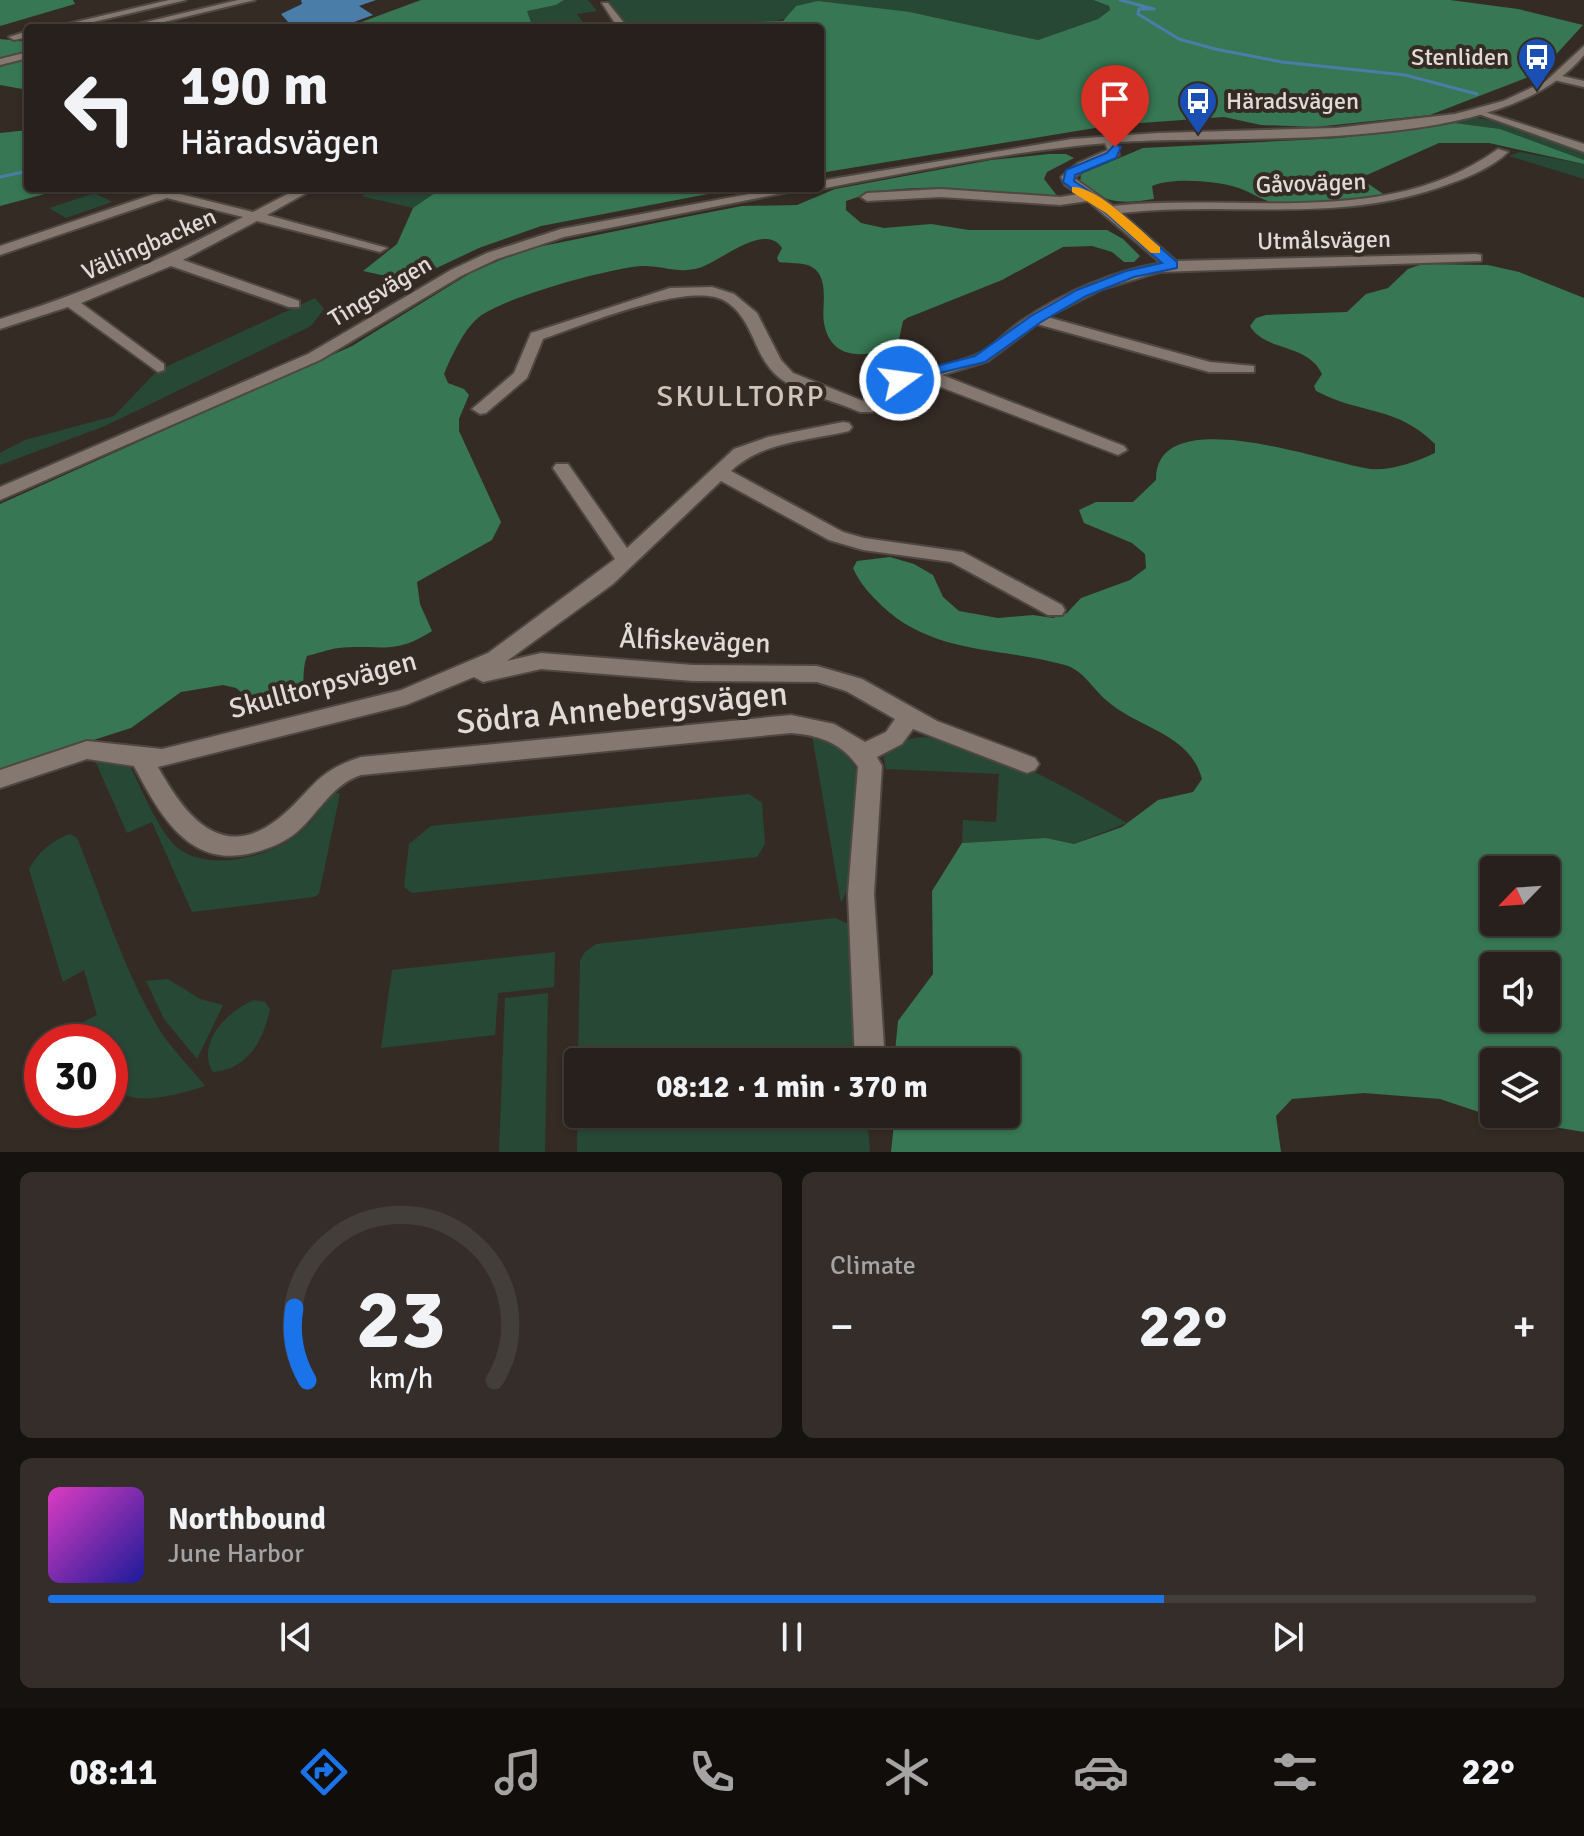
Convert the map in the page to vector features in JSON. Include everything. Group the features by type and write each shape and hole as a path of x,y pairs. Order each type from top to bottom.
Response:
{"street":[{"path":"73,24 183,0 205,10"},
{"path":"144,24 250,0"},
{"path":"605,5 620,24"},
{"path":"77,10 95,19"},
{"path":"14,37 24,35"},
{"path":"824,184 975,156 1109,139 1374,128 1480,111 1527,95 1558,78 1584,49"},
{"path":"0,62 24,56"},
{"path":"1558,78 1584,84"},
{"path":"1480,111 1584,148"},
{"path":"1109,139 1115,152 1075,169 1067,177 1071,186 1110,210 1172,265"},
{"name":"Gåvovägen","path":"1110,210 1169,205 1310,209 1380,203 1432,188 1502,152"},
{"path":"0,251 172,192"},
{"name":"Vällingbacken","path":"0,324 70,302 171,261 302,192"},
{"name":"Tingsvägen","path":"0,494 330,350 456,273 492,256 561,233 781,192"},
{"path":"867,197 941,193 1060,201 1087,197"},
{"path":"166,194 380,248"},
{"name":"Utmålsvägen","path":"480,409 521,375 536,336 664,294 693,290 722,293 756,322 774,362 787,376 866,408 889,385 980,359 1036,319 1117,278 1172,265 1476,258"},
{"path":"171,261 294,304"},
{"path":"70,302 158,367"},
{"path":"1036,319 1209,367 1248,369"},
{"path":"928,373 944,383 1118,450"},
{"name":"Skulltorpsvägen","path":"0,779 87,750 162,758 406,697 473,669 522,642 630,559 752,447 843,427"},
{"path":"562,468 622,555 630,559"},
{"path":"721,473 836,536 863,544 956,556 1055,610"},
{"name":"Ålfiskevägen","path":"473,669 482,674 541,661 693,673 817,674 854,685 908,718 1027,764"},
{"path":"869,1048 861,894 870,766 863,753 894,738 908,718"},
{"name":"Södra Annebergsvägen","path":"141,758 183,828 206,843 228,846 253,842 277,832 291,823 324,783 361,766 791,724 836,733 863,753"}],"green space":[{"path":"0,0 73,0 75,4 0,26"},
{"path":"421,0 564,0 556,5 527,11 532,24 356,24"},
{"path":"564,0 588,0 597,11 577,14 584,24 531,24 526,11 556,5"},
{"path":"608,0 1093,0 1109,6 1110,10 1098,19 1038,40 910,12 791,15 758,24 627,24"},
{"path":"1093,0 1450,0 1518,9 1583,25 1539,73 1430,115 1315,127 1261,125 1224,117 1113,125 824,172 824,24 755,24 783,21 796,6 818,1 910,12 1038,40 1098,19 1110,10 1109,6"},
{"path":"0,39 24,42 24,89 0,85"},
{"path":"1467,116 1500,122 1584,151 1584,160 1500,129 1455,123 1340,138 1208,139 1346,132"},
{"path":"1455,123 1500,129 1584,160 1584,164 1489,143 1439,143 1360,178 1386,196 1319,205 1274,203 1239,188 1195,181 1161,183 1152,186 1154,199 1123,202 1106,199 1080,183 1081,174 1143,148 1340,138"},
{"path":"24,130 24,192 52,192 0,206 0,133"},
{"path":"1519,152 1584,164 1584,179 1509,156"},
{"path":"1066,154 1074,158 1047,172 1044,179 1058,197 950,188 896,189 846,201 846,210 861,223 884,228 931,224 969,230 1107,230 1123,239 1140,256 1134,262 1124,262 1112,252 1092,246 1063,247 1002,280 907,318 903,321 898,344 887,349 853,354 835,345 824,323 823,284 817,271 807,265 779,262 777,258 782,248 774,241 764,239 695,269 626,268 557,285 491,309 468,329 444,374 448,383 464,389 469,395 459,419 459,431 501,522 492,540 417,582 420,604 432,631 407,644 339,648 307,656 300,700 280,710 264,710 236,688 223,685 181,692 131,728 0,770 0,504 352,346 472,272 538,247 742,206 797,205 835,189 991,160"},
{"path":"369,192 436,192 413,208 361,196"},
{"path":"436,192 718,192 541,226 479,248 409,281 363,271 397,244 413,208"},
{"path":"95,193 112,202 66,218 49,208"},
{"path":"1422,264 1488,265 1519,272 1584,298 1584,1132 1560,1128 1560,1048 1480,1048 1480,1112 1440,1099 1364,1093 1292,1099 1276,1116 1281,1152 891,1152 894,1128 1020,1128 1020,1048 895,1048 898,1021 933,974 932,891 962,843 1046,838 1074,844 1122,827 1158,800 1193,792 1202,779 1186,751 1119,710 1071,667 946,641 902,622 862,584 853,568 857,561 890,557 914,564 933,575 943,597 959,611 998,618 1033,615 1053,618 1067,613 1081,598 1130,580 1146,568 1145,554 1132,543 1084,523 1079,510 1096,502 1133,502 1156,480 1163,456 1183,443 1212,439 1246,442 1370,469 1403,465 1435,453 1435,444 1406,423 1316,391 1314,386 1322,374 1316,364 1297,352 1266,340 1250,326 1256,318 1266,315 1347,312 1366,294 1388,288 1408,269"},
{"path":"315,298 324,309 311,326 105,426 0,465 0,453 25,440 114,416 157,371"},
{"path":"812,735 842,751 862,780 853,825 850,883 841,903"},
{"path":"923,737 948,740 1001,757 1055,782 1127,823 1074,844 1046,838 962,843 963,820 996,822 999,774 886,769 883,754 887,750 901,741"},
{"path":"93,756 128,762 159,824 174,845 196,857 213,860 248,857 281,845 307,826 334,792 340,794 319,894 192,912 152,822 127,833"},
{"path":"749,794 762,803 765,844 757,857 412,893 404,887 409,844 431,826"},
{"path":"70,834 77,838 144,1002 167,1040 205,1086 154,1098 128,1096 128,1024 79,1024 97,1015 84,970 63,982 29,869 46,848"},
{"path":"835,918 849,924 852,935 862,1048 578,1048 580,961 585,952 596,944"},
{"path":"555,952 554,987 498,993 495,1035 381,1048 392,970"},
{"path":"168,979 200,999 223,1005 197,1059 164,1019 146,981"},
{"path":"548,993 545,1152 499,1152 505,998"},
{"path":"254,1000 265,1002 270,1009 258,1042 236,1065 213,1072 208,1050 217,1029 234,1012"},
{"path":"577,1128 868,1128 870,1152 577,1152"}],"water":[{"path":"301,0 376,0 359,6 373,15 349,24 288,24 281,14 302,4"}],"waterway":[{"path":"1120,0 1154,9 1139,9 1138,14 1179,39 1215,49 1282,62 1405,75 1477,94"},
{"path":"0,177 24,172"}],"slow traffic":[{"path":"1076,190 1110,210 1155,250"}],"place":[{"name":"Stenliden","path":"1537,91"},
{"name":"Häradsvägen","path":"1198,135"}],"district":[{"name":"SKULLTORP","path":"741,396"}],"route":[{"path":"900,380 980,359 1020,329 1082,293 1117,278 1172,265 1110,210 1069,182 1067,177 1070,173 1112,155 1115,147"}]}
